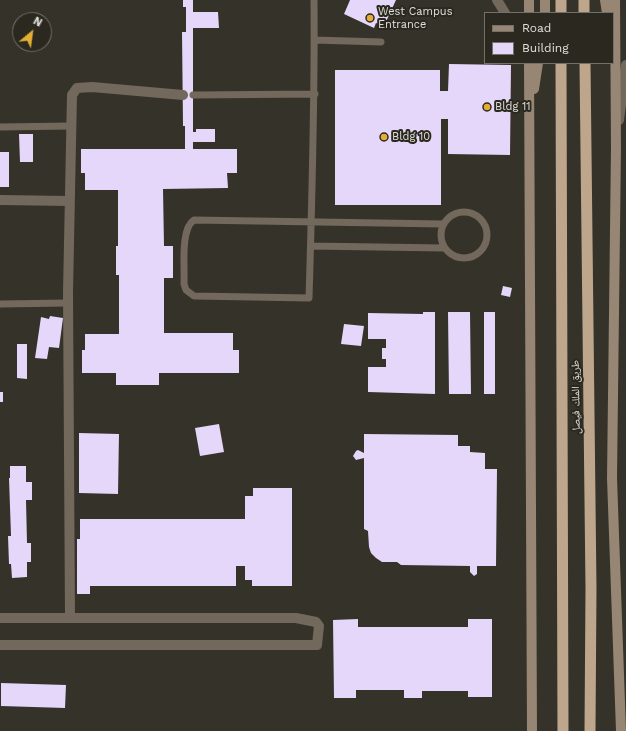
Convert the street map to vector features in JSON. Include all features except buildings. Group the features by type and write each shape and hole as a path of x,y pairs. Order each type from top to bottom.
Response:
{"highway":[{"path":"561,0 561,12"},
{"path":"584,0 584,12"},
{"name":"طريق الملك فيصل","path":"561,64 563,731"},
{"name":"طريق الملك فيصل","path":"585,64 591,588 590,731"}],"main road":[{"path":"529,0 529,12"},
{"path":"545,0 545,12"},
{"path":"605,0 607,12"},
{"path":"615,0 616,147 612,478 623,705 621,731"},
{"path":"614,58 615,65"},
{"path":"529,64 532,731"},
{"path":"529,122 538,64"}],"street":[{"path":"497,0 505,12"},
{"path":"525,64 529,81"},
{"path":"616,147 626,65"},
{"path":"70,618 68,303 65,201 72,95 77,88 92,87 182,95"},
{"path":"0,200 65,201"},
{"path":"0,618 296,618 316,622 319,626 317,645 0,645"}],"lane":[{"path":"314,0 315,94 311,222 311,246 309,298 194,296 186,290 184,284 186,233 190,223 194,220 311,222 443,224"},
{"path":"314,40 381,42"},
{"path":"193,95 315,94"},
{"path":"0,127 70,126"},
{"path":"466,212 479,217 486,228 487,234 484,247 480,252 468,258 454,256 444,248 440,235 443,224 453,214 466,212"},
{"path":"311,246 444,248"},
{"path":"0,304 68,303"}],"place":[{"name":"West Campus Entrance","path":"370,18"},
{"name":"Bldg 11","path":"487,107"},
{"name":"Bldg 10","path":"384,137"}]}
